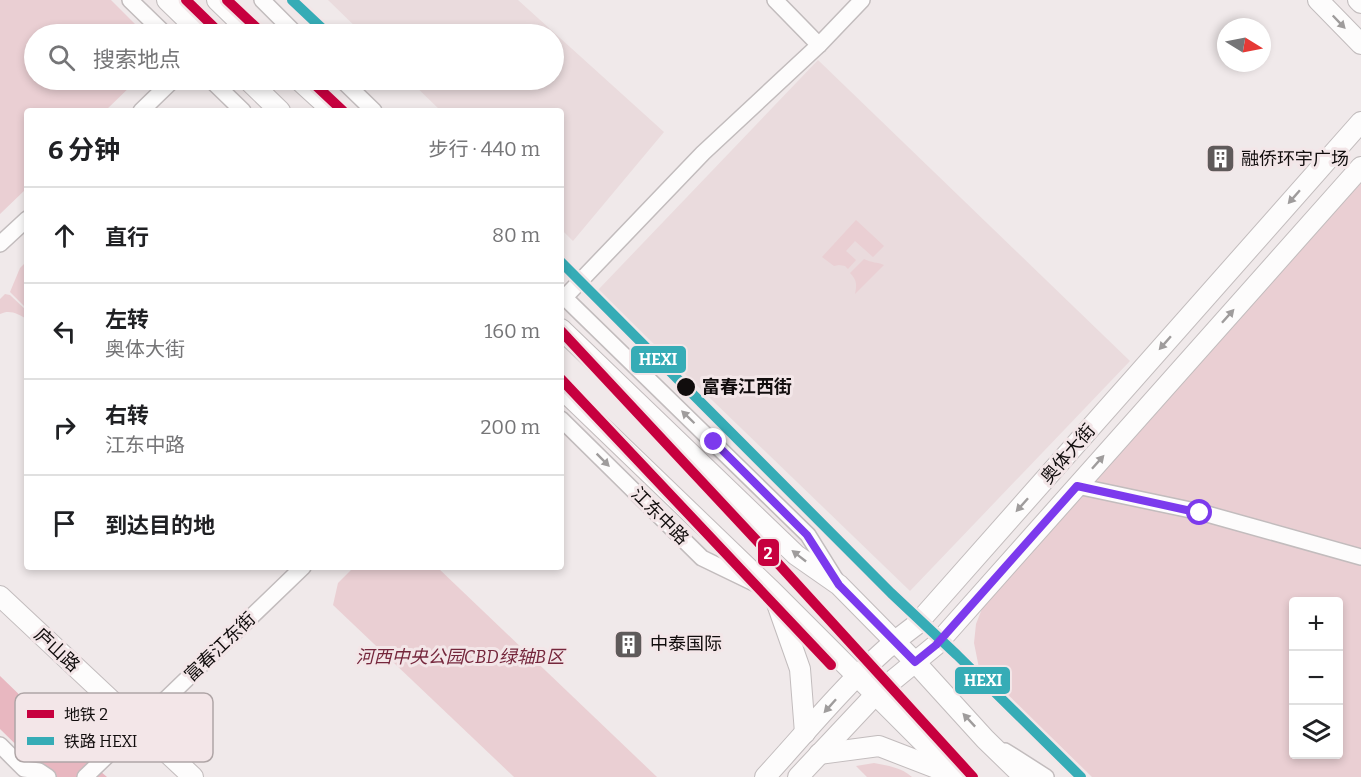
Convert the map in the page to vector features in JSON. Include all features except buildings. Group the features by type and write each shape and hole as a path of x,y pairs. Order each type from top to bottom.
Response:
{"main road":[{"path":"167,0 192,24"},
{"path":"217,0 242,24"},
{"path":"1318,0 1361,44"},
{"path":"258,90 277,108"},
{"path":"310,90 330,108"},
{"name":"奥体大街","path":"765,777 857,676 894,641 916,625 1361,122"},
{"name":"奥体大街","path":"798,777 875,695 936,645 1361,167"},
{"path":"564,331 796,555 839,585 1024,777"},
{"name":"江东中路","path":"564,391 773,592 957,777"},
{"path":"773,592 800,669 805,733"},
{"name":"庐山路","path":"0,596 103,693"},
{"path":"819,754 879,746 957,777"},
{"name":"庐山路","path":"177,762 193,777"}],"street":[{"path":"130,0 155,24"},
{"path":"262,0 286,24"},
{"path":"775,0 819,45"},
{"path":"564,294 703,153 819,45 862,0"},
{"path":"144,108 163,90"},
{"path":"221,90 240,108"},
{"path":"352,90 371,108"},
{"path":"0,244 24,222"},
{"path":"564,296 807,535 839,585"},
{"name":"江东中路","path":"564,422 702,558 773,592"},
{"path":"1077,486 1200,513 1361,557"},
{"name":"富春江东街","path":"172,693 300,570"},
{"path":"985,739 1046,777"},
{"path":"0,745 15,760"},
{"path":"17,762 24,769 40,775"},
{"name":"富春江东街","path":"85,777 101,762"}],"shaded area":[{"path":"328,0 518,0 545,24 353,24"},
{"path":"564,42 664,132 573,241 564,232 564,108 438,108 419,90 564,90"},
{"path":"818,60 1130,361 910,591 598,290"},
{"path":"0,676 18,693 15,693 15,744 0,729"},
{"path":"34,762 89,762 107,777 49,777"}],"green space":[{"path":"0,0 111,0 135,24 24,24 24,90 127,90 108,108 24,108 24,191 0,214"},
{"path":"1361,183 1361,777 1092,777 979,668 974,643 976,624 987,596"},
{"path":"856,220 884,246 873,257 855,241 846,251 856,260 848,269 845,266 834,266 822,257"},
{"path":"864,259 884,265 855,294 856,283 850,273"},
{"path":"24,264 24,306 10,292"},
{"path":"5,294 10,295 24,308 24,318 11,312 0,314 0,299"},
{"name":"河西中央公园CBD绿轴B区","path":"351,570 440,570 657,777 514,777 333,605 338,583"},
{"path":"874,763 899,769 912,777 867,777 856,766"}],"metro line":[{"name":"2","path":"186,0 211,24"},
{"name":"2","path":"227,0 252,24"},
{"name":"2","path":"321,90 340,108"},
{"name":"2","path":"564,334 973,777"},
{"name":"2","path":"564,382 831,665"}],"rail line":[{"name":"HEXI","path":"292,0 317,24"},
{"name":"HEXI","path":"564,265 891,593 1081,777"}],"place":[{"name":"融侨环宇广场","path":"1220,159"},
{"name":"富春江西街","path":"686,387"},
{"name":"中泰国际","path":"629,644"}],"route":[{"path":"714,442 807,535 839,585 915,662 936,645 1077,486 1200,513"}]}
